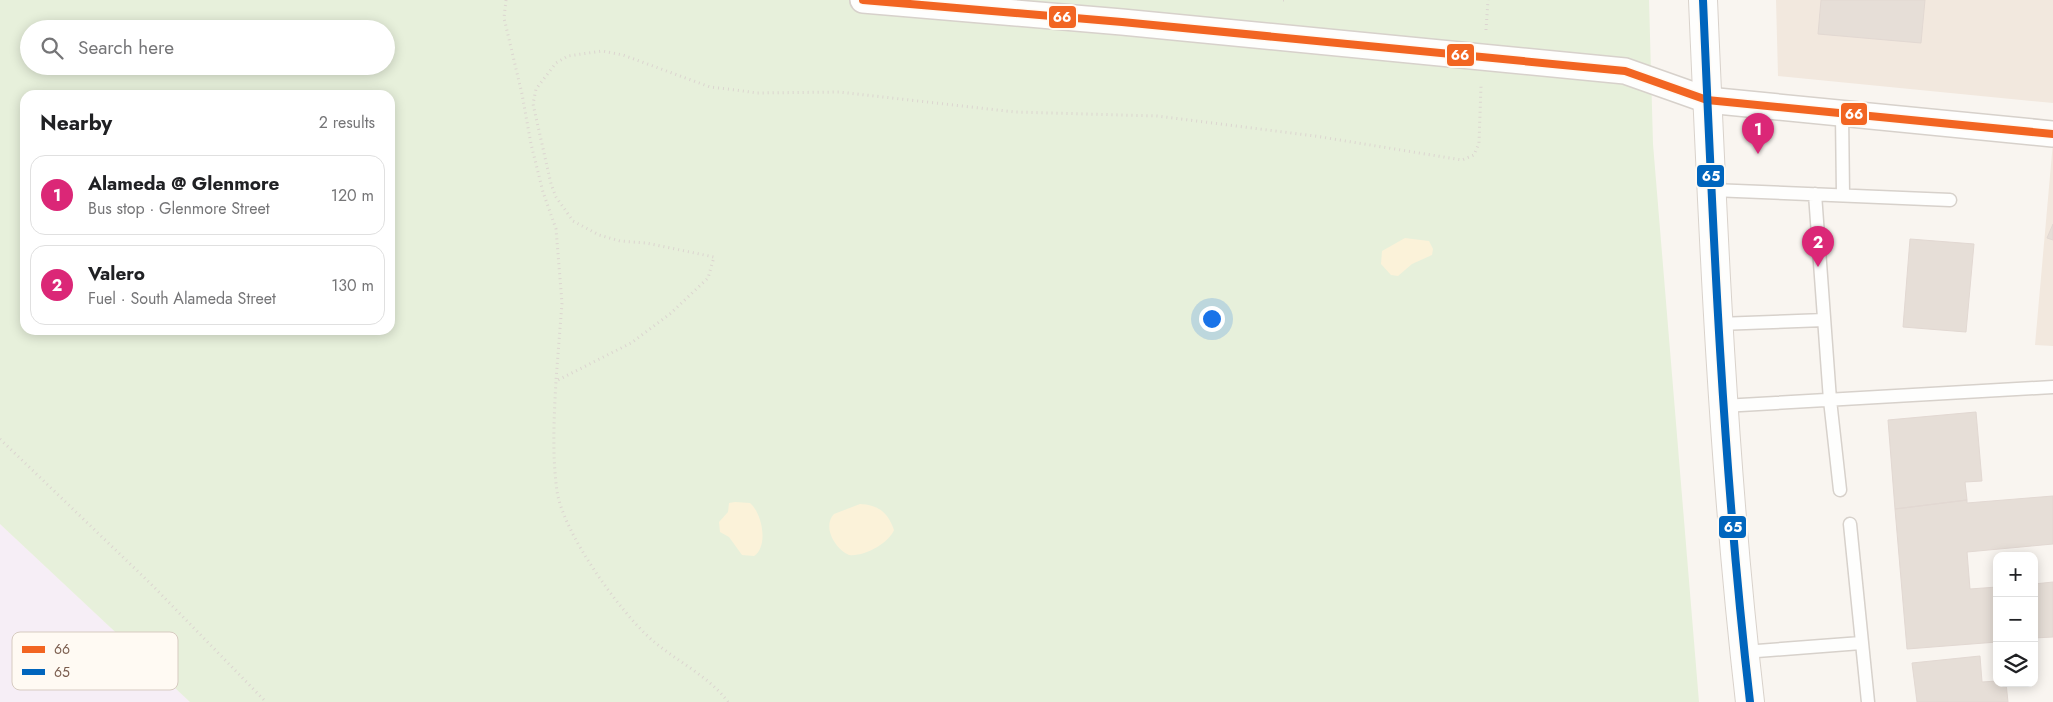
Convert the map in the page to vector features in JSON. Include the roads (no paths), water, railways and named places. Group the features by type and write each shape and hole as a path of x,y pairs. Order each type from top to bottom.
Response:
{"main road":[{"path":"1703,0 1723,406 1750,702"}],"street":[{"path":"863,0 1122,22 1625,71 1707,100 2053,134"}],"lane":[{"path":"1842,114 1843,195"},
{"path":"1712,190 1950,200"},
{"path":"1815,194 1830,400 1840,490"},
{"path":"1718,324 1824,320"},
{"path":"1723,406 2053,387"},
{"path":"1850,524 1868,702"},
{"path":"1744,652 1861,643"}],"place":[{"name":"Alameda @ Glenmore","path":"1758,154"},
{"name":"Valero","path":"1818,267"}]}
